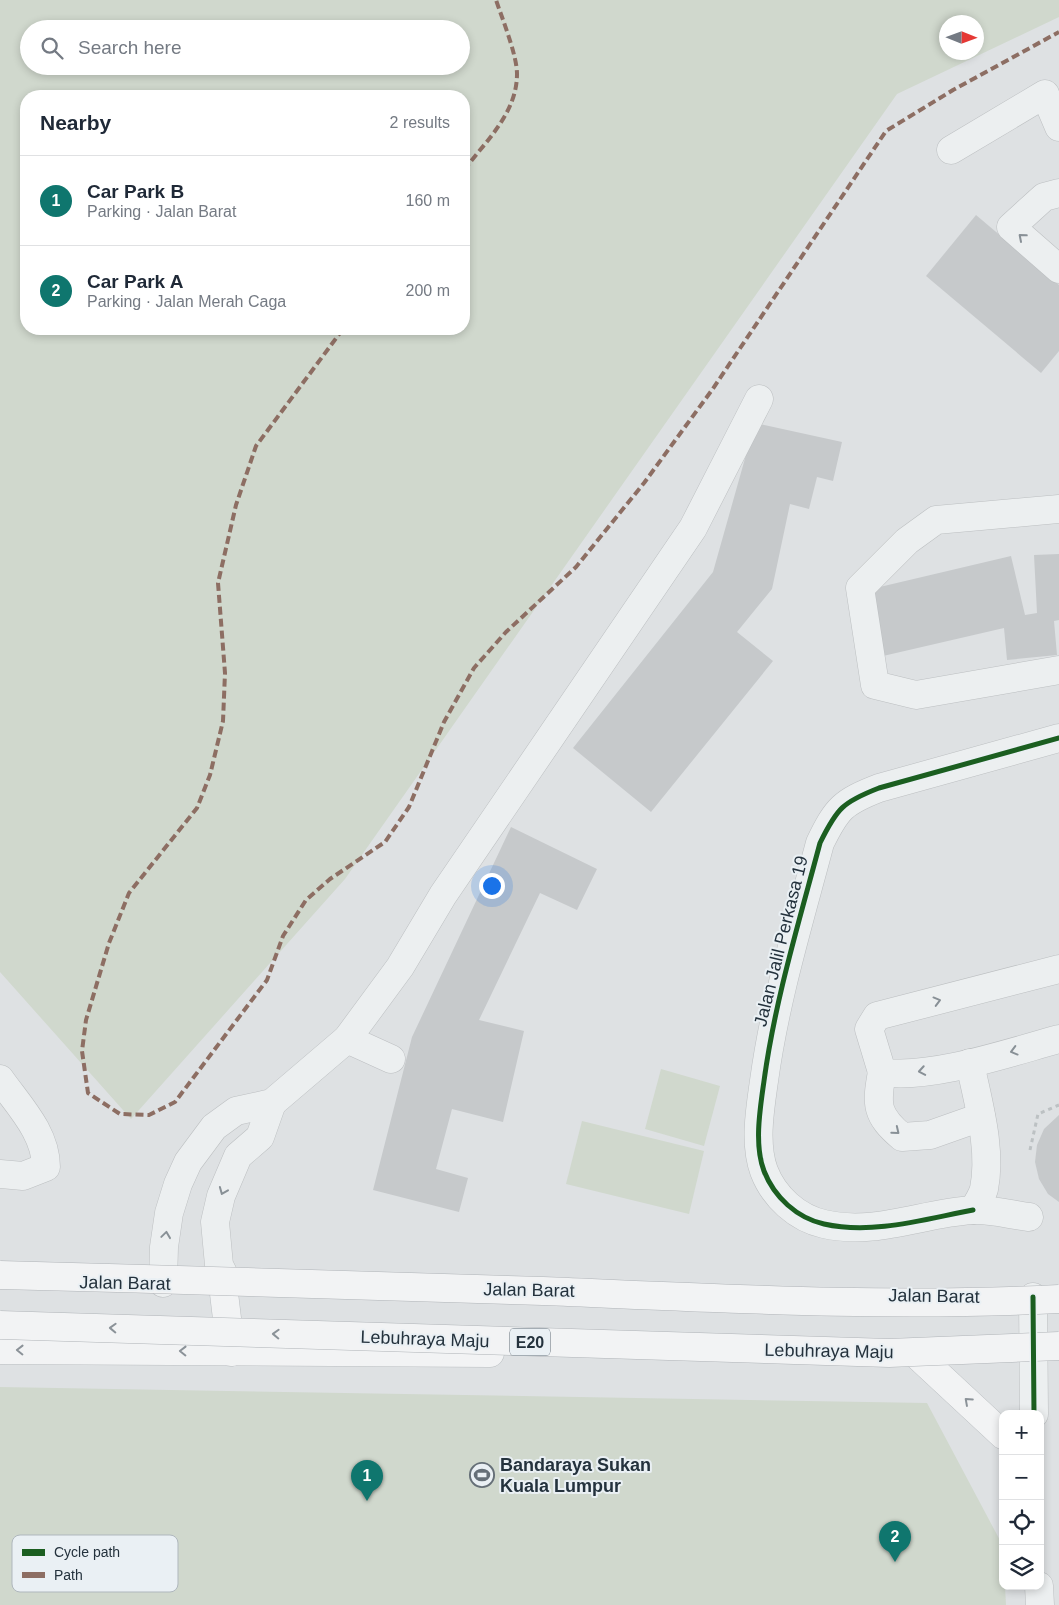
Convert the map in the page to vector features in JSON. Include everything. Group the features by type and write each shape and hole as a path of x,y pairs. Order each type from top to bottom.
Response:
{"main road":[{"path":"0,1275 794,1301 1010,1302 1050,1298"},
{"name":"Jalan Barat","path":"0,1281 1050,1298"},
{"path":"226,1285 231,1352"},
{"name":"Lebuhraya Maju","path":"0,1325 889,1353 1059,1346"},
{"path":"0,1350 1046,1356"},
{"path":"918,1356 999,1431"}],"street":[{"path":"951,150 1045,94 1059,127"},
{"path":"1059,193 1044,197 1011,227 1059,269"},
{"path":"163,1283 164,1246 169,1213 178,1184 188,1162 214,1127 236,1111 272,1103 347,1039 400,967 443,894 693,528 759,399"},
{"path":"1059,509 936,520 906,541 860,588 875,685 916,695 1059,670"},
{"name":"Jalan Jalil Perkasa 19","path":"1029,1217 973,1210 894,1224 854,1228 823,1224 798,1214 776,1194 764,1171 760,1148 760,1109 772,1026 820,843 833,816 851,799 879,788 1059,738"},
{"path":"981,1117 930,1135 902,1137 885,1122 877,1098 882,1072 869,1029 876,1016 1059,969"},
{"path":"347,1039 391,1058"},
{"path":"882,1072 900,1075 970,1063 1059,1039"},
{"path":"970,1063 981,1117 986,1163 984,1191 973,1210"},
{"path":"0,1079 34,1126 46,1152 46,1167 23,1176 0,1174"},
{"path":"226,1285 219,1264 215,1222 221,1196 238,1156 260,1137 272,1103"},
{"path":"214,1127 238,1156"},
{"path":"1035,1410 1046,1356 1050,1298"},
{"path":"1039,1590 1040,1605"}],"path":[{"path":"1030,1150 1038,1114 1059,1105"}],"shaded area":[{"path":"0,0 1059,0 1059,17 984,53 984,15 939,15 939,60 969,60 897,94 345,879 131,1119 0,972"},
{"path":"661,1069 720,1086 704,1146 645,1129"},
{"path":"582,1121 704,1151 689,1214 566,1184"},
{"name":"Bandaraya Sukan Kuala Lumpur","path":"0,1387 927,1403 999,1538 999,1590 1005,1590 1006,1605 0,1605"}],"building":[{"path":"976,215 1059,285 1059,351 1041,373 926,276"},
{"path":"755,423 842,442 833,481 817,477 809,509 790,504 772,589 737,632 773,661 651,812 573,748 713,572"},
{"path":"1059,554 1059,620 1054,621 1057,655 1007,660 1004,628 883,656 867,590 1011,556 1025,615 1037,613 1034,555"},
{"path":"511,827 597,869 577,910 540,893 479,1020 524,1031 503,1122 452,1109 436,1169 468,1178 459,1212 373,1190 412,1037"},
{"path":"1059,1115 1059,1202 1048,1194 1039,1179 1035,1162 1037,1145 1044,1129"}],"marked path":[{"path":"470,162 499,126 512,101 516,88 515,57 496,0"},
{"path":"339,335 256,446 236,505 218,583 225,673 223,721 210,775 197,808 129,893 109,943 86,1020 82,1051 88,1093 120,1114 149,1115 175,1102 267,980 283,936 306,900 330,879 385,842 409,807 444,722 474,668 506,632 576,567 644,483 712,390 886,131 953,90 1059,32"}],"cycle path":[{"path":"973,1210 880,1227 843,1227 824,1224 805,1217 780,1198 764,1171 759,1150 761,1103 774,1021 820,843 831,822 842,808 849,802 879,788 1059,738"},
{"path":"1033,1297 1034,1410"}],"place":[{"name":"Bandaraya Sukan Kuala Lumpur","path":"482,1475"},
{"name":"Car Park B","path":"367,1501"},
{"name":"Car Park A","path":"895,1562"}]}
